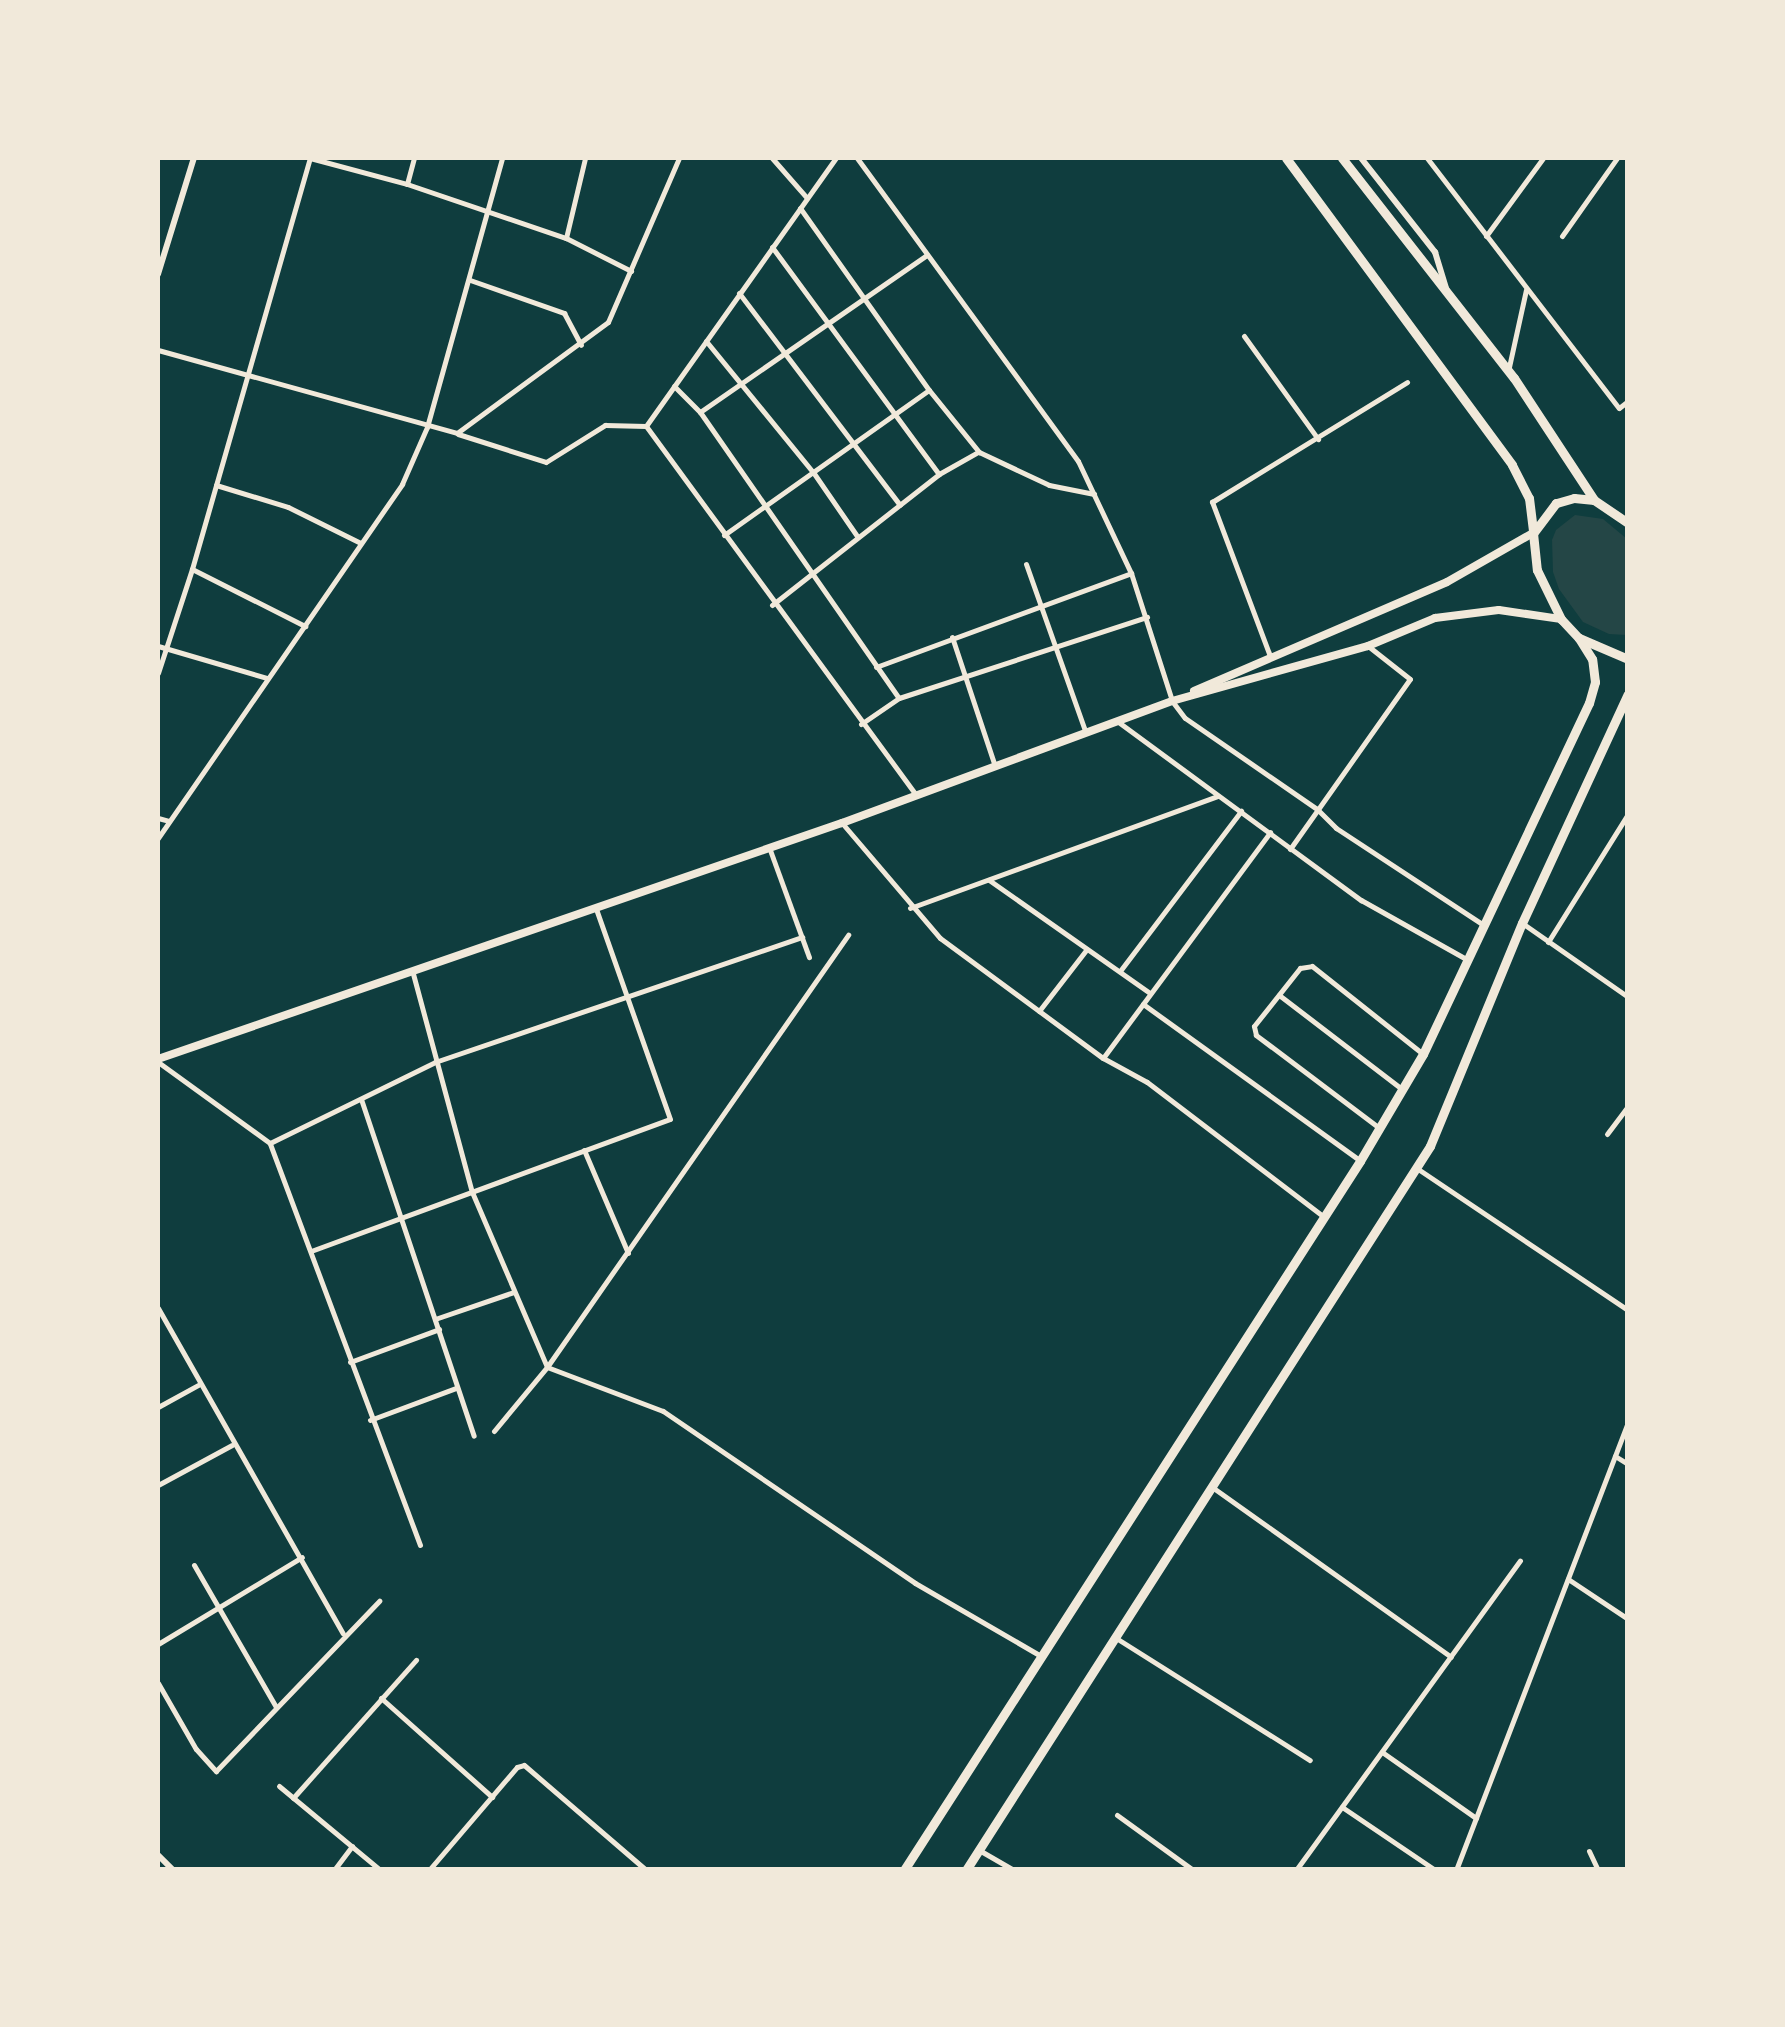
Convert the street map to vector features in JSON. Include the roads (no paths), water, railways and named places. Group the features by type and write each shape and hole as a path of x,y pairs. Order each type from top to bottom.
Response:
{"main road":[{"path":"904,1870 1360,1160 1423,1054 1595,682 1592,659 1561,618 1537,570 1529,498 1512,465 1286,158"},
{"path":"1342,158 1508,370 1594,500 1628,523"},
{"path":"1172,701 1446,582 1533,533 1556,503 1574,498 1594,500"},
{"path":"158,1060 842,823 1172,701 1368,646 1435,618 1499,610 1561,618"},
{"path":"1579,638 1628,659"},
{"path":"966,1870 1416,1167 1461,1078 1522,923 1628,694"}],"street":[{"path":"158,274 194,158"},
{"path":"158,673 161,646 192,570 310,158 407,184 566,238 631,271"},
{"path":"407,184 414,158"},
{"path":"158,838 402,484 427,427 502,158"},
{"path":"566,238 585,158"},
{"path":"457,433 608,322 679,158"},
{"path":"772,158 807,198"},
{"path":"646,426 836,158"},
{"path":"857,158 1078,461 1147,617 1172,701 1185,718 1317,809 1336,828 1485,925"},
{"path":"1360,158 1435,252 1446,290"},
{"path":"1427,158 1619,408 1628,401"},
{"path":"1486,236 1543,158"},
{"path":"1562,236 1618,158"},
{"path":"800,208 929,390 979,452 1049,485 1094,494"},
{"path":"772,247 939,474"},
{"path":"700,412 928,255"},
{"path":"470,280 564,313 581,345"},
{"path":"1508,370 1527,289"},
{"path":"739,294 900,505"},
{"path":"1244,336 1318,439"},
{"path":"706,341 743,382 857,536"},
{"path":"158,350 457,433 546,462 605,426 646,426"},
{"path":"1270,656 1212,502 1407,382"},
{"path":"674,386 700,412 899,698"},
{"path":"724,535 929,390"},
{"path":"646,426 772,605 916,796"},
{"path":"772,605 939,474 979,452"},
{"path":"216,485 288,507 363,544"},
{"path":"1026,564 1086,733"},
{"path":"192,570 305,626"},
{"path":"876,666 1130,574"},
{"path":"862,724 899,698 1147,617"},
{"path":"952,637 969,678 995,766"},
{"path":"161,646 267,678"},
{"path":"1290,850 1410,679 1368,646"},
{"path":"1117,721 1361,900 1469,960"},
{"path":"910,908 1219,796"},
{"path":"1120,971 1241,811"},
{"path":"1548,942 1628,814"},
{"path":"158,818 169,822"},
{"path":"842,823 910,908 940,938 1102,1058 1146,1082 1323,1216"},
{"path":"1102,1058 1270,832"},
{"path":"769,847 809,957"},
{"path":"989,880 1150,993"},
{"path":"310,1252 670,1119 625,999 596,906"},
{"path":"1522,923 1628,997"},
{"path":"494,1431 547,1366 848,935"},
{"path":"270,1143 435,1062 802,937"},
{"path":"1039,1011 1087,948"},
{"path":"1378,1127 1256,1035 1254,1026 1300,968 1312,966 1423,1054"},
{"path":"412,970 472,1192 547,1366 663,1410 916,1583 1041,1656"},
{"path":"1279,995 1402,1089"},
{"path":"1142,1004 1360,1160"},
{"path":"158,1060 270,1143 370,1420 420,1545"},
{"path":"361,1098 474,1436"},
{"path":"1607,1134 1628,1106"},
{"path":"584,1150 628,1252"},
{"path":"1416,1167 1628,1310"},
{"path":"435,1319 514,1292"},
{"path":"158,1308 232,1445 302,1557 343,1634"},
{"path":"158,1332 168,1327"},
{"path":"350,1362 439,1329"},
{"path":"158,1407 198,1385"},
{"path":"370,1420 456,1388"},
{"path":"1456,1870 1628,1423"},
{"path":"158,1485 232,1445"},
{"path":"1615,1456 1628,1464"},
{"path":"1210,1485 1450,1658"},
{"path":"158,1644 302,1557"},
{"path":"1296,1870 1520,1560"},
{"path":"194,1564 276,1707"},
{"path":"1568,1579 1628,1619"},
{"path":"158,1684 196,1750 216,1771 378,1600"},
{"path":"1113,1636 1310,1760"},
{"path":"294,1798 416,1660"},
{"path":"381,1698 492,1797"},
{"path":"1382,1752 1476,1818"},
{"path":"428,1870 517,1767 532,1768 646,1870"},
{"path":"279,1786 380,1870"},
{"path":"1342,1807 1435,1870"},
{"path":"1118,1815 1193,1870"},
{"path":"334,1870 352,1846"},
{"path":"979,1850 1013,1870"},
{"path":"1589,1851 1598,1870"},
{"path":"158,1855 173,1870"},
{"path":"1302,1862 1312,1870"}]}
